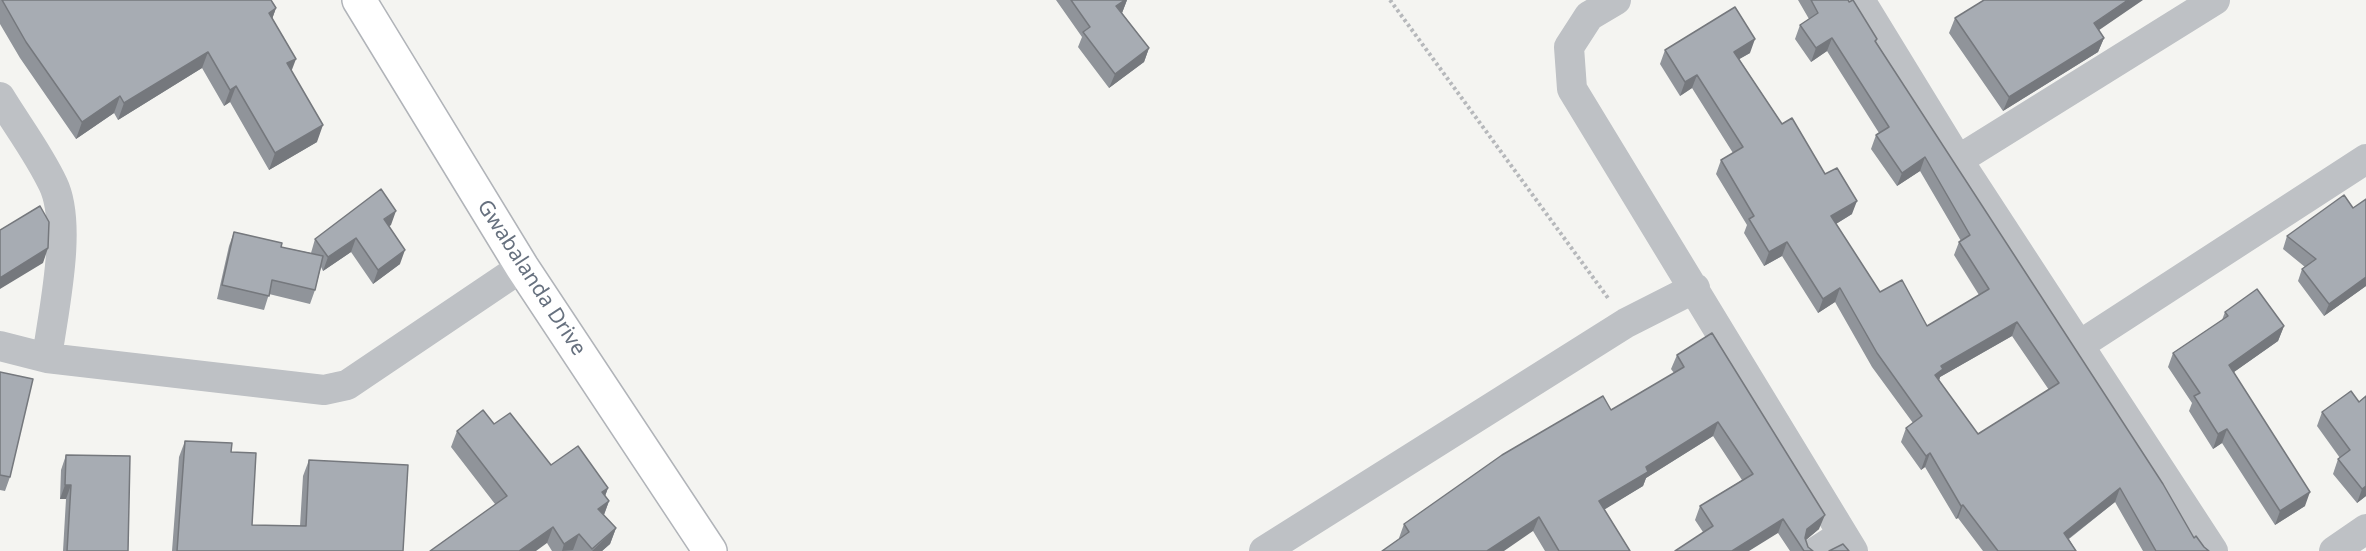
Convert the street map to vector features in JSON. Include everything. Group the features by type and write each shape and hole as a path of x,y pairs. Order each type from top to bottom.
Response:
{"street":[{"name":"Gwabalanda Drive","path":"359,0 522,267 704,548"},
{"path":"1616,0 1589,16 1569,47 1572,89 1695,288 1847,543 1817,551"},
{"path":"1860,0 1958,160 2212,551"},
{"path":"1958,160 2215,0"},
{"path":"0,97 54,185 60,210 63,236 47,358"},
{"path":"2078,346 2366,159"},
{"path":"0,346 47,358 324,390 347,385 522,267"},
{"path":"1264,551 1626,323 1695,288"},
{"path":"2334,551 2366,529"}],"path":[{"path":"1390,0 1626,323"}],"building":[{"path":"2,0 271,0 276,8 269,13 296,59 287,63 323,125 275,153 236,86 230,90 208,52 124,103 120,96 82,122 26,42"},
{"path":"1071,0 1125,0 1116,6 1149,48 1115,74 1083,32 1090,27"},
{"path":"1811,0 1848,0 1849,2 1853,0 1877,39 1875,41 2163,484 2194,538 2196,536 2209,551 2156,551 2120,488 2064,533 2076,551 1998,551 1963,505 1961,506 1930,453 1926,456 1906,428 1922,416 1877,353 1840,288 1823,299 1787,242 1769,252 1749,219 1754,216 1721,160 1743,147 1697,75 1685,82 1665,50 1735,7 1755,39 1734,52 1782,124 1792,118 1825,174 1837,168 1857,201 1831,216 1880,292 1902,280 1927,326 1989,289 1959,242 1970,235 1925,157 1902,173 1876,135 1889,127 1832,38 1816,48 1800,25 1818,13","holes":["2017,322 2059,383 1978,434 1935,375 1943,369 1941,366"]},
{"path":"1984,0 2128,0 2094,23 2104,38 2009,97 1955,18"},
{"path":"381,189 396,211 384,219 405,250 378,270 356,238 328,257 315,239"},
{"path":"2344,195 2353,208 2366,199 2366,277 2329,304 2302,269 2316,259 2287,236"},
{"path":"40,206 49,222 48,248 0,278 0,230"},
{"path":"234,232 282,243 281,247 323,256 315,290 272,280 269,296 222,285"},
{"path":"2257,289 2284,326 2229,365 2310,492 2280,511 2227,429 2218,434 2194,396 2200,393 2173,353 2228,316 2225,312"},
{"path":"1712,333 1825,515 1807,529 1805,538 1808,547 1813,551 1804,551 1783,519 1732,551 1675,551 1713,526 1700,506 1753,474 1718,422 1646,467 1648,472 1599,501 1630,551 1559,551 1539,517 1487,551 1382,551 1409,532 1404,524 1502,455 1603,396 1611,410 1684,367 1677,355"},
{"path":"0,372 33,379 10,477 0,475"},
{"path":"2351,391 2359,402 2366,396 2366,486 2362,489 2338,459 2350,450 2322,412"},
{"path":"483,410 494,424 510,413 551,465 578,446 608,488 602,492 609,501 598,509 616,528 592,549 579,534 564,544 553,527 519,551 430,551 507,496 457,431"},
{"path":"185,441 232,443 231,452 256,453 252,525 306,526 309,460 408,465 403,551 177,551"},
{"path":"66,455 130,456 128,551 67,551 71,485 65,485"},
{"path":"1843,544 1849,551 1829,551"}]}
